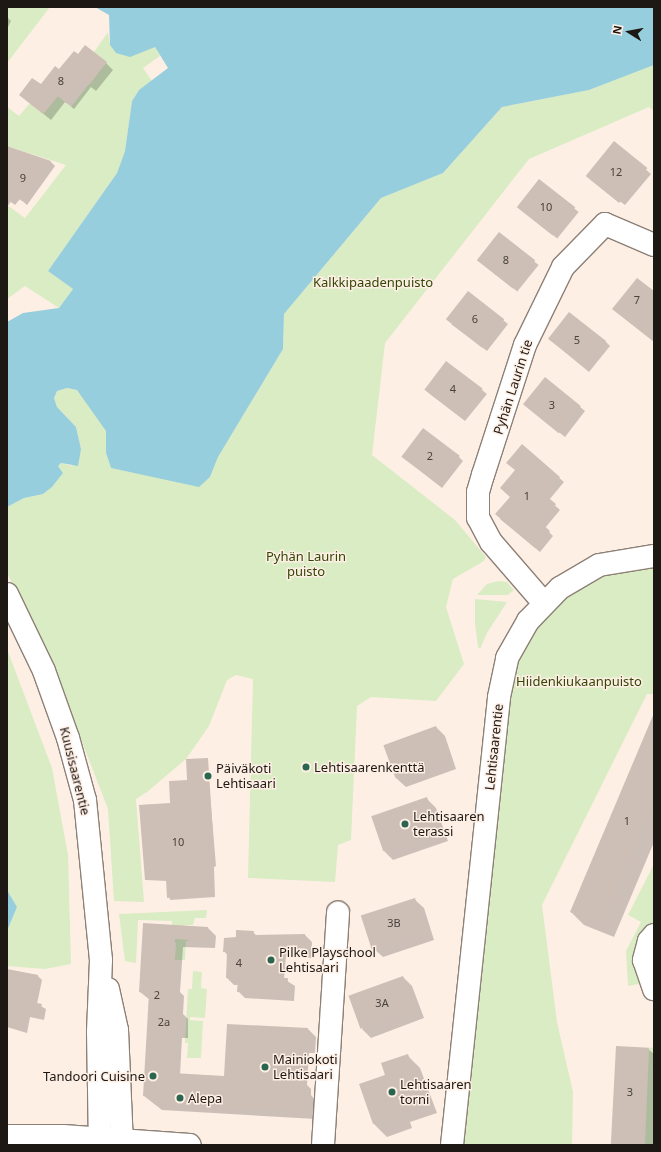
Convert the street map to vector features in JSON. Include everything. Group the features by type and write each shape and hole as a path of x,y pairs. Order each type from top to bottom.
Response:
{"street":[{"name":"Pyhän Laurin tie","path":"543,602 492,542 478,518 478,492 483,475 526,345 563,267 605,224 654,245"},
{"name":"Lehtisaarentie","path":"452,1145 498,697 507,658 515,641 543,602 560,588 599,565 654,556"},
{"name":"Kuusisaarentie","path":"7,594 46,679 68,738 85,800 101,960 117,1030 122,1143"},
{"path":"323,1145 338,912"},
{"path":"654,935 649,941 644,960 654,989"},
{"name":"Kuusisaarentie","path":"100,1142 98,1032 101,960"},
{"path":"7,1136 63,1136 100,1142 190,1145"}],"green space":[{"path":"7,7 50,7 7,63"},
{"path":"108,32 110,45 155,47 160,56 143,68 152,81 139,90 132,101 125,151 117,173 48,271 73,289 59,308 25,286 7,299 7,205 25,218 66,165 7,146 7,107 19,116 30,103 43,114 58,96 71,107 106,62 94,52"},
{"name":"Pyhän Laurin puisto","path":"654,65 654,111 649,107 529,159 385,343 372,455 455,520 486,557 484,561 453,579 446,607 464,664 436,701 371,697 357,706 351,840 338,845 335,882 248,878 253,679 236,675 227,680 209,726 186,759 147,792 136,799 144,902 114,901 108,809 48,654 7,573 7,507 24,498 43,494 52,487 63,473 58,466 61,463 72,466 81,449 76,427 57,407 54,398 57,391 67,388 77,390 87,402 106,431 106,453 111,468 199,486 210,477 218,457 283,349 284,314 381,198 443,173 502,107 589,90"},
{"name":"Hiidenkiukaanpuisto","path":"654,565 654,694 647,694 542,905 557,1022 573,1092 572,1145 462,1145 506,710 519,652 547,608 599,573"},
{"path":"498,581 507,582 514,590 508,595 477,595 487,584"},
{"path":"475,599 507,602 487,633 480,649 478,647 475,623"},
{"path":"7,649 52,768 68,855 71,964 45,969 7,966 7,931 17,907 7,890"},
{"path":"654,864 654,981 628,986 626,951 641,922 628,915"},
{"path":"207,910 206,918 195,918 193,925 185,925 188,941 186,941 185,960 175,960 176,943 172,942 172,921 138,920 136,963 125,961 119,914"},
{"path":"193,971 202,972 201,988 207,989 205,1018 190,1017 190,1020 203,1021 201,1058 187,1058 188,1043 185,1043 188,989 192,989"},
{"path":"654,1047 654,1145 645,1145 649,1048"}],"water":[{"path":"95,7 654,7 654,65 589,90 502,107 443,173 381,198 284,314 283,349 218,457 210,477 199,487 111,468 106,453 106,431 77,390 67,388 57,391 54,398 57,407 76,427 81,449 78,466 61,463 58,466 63,473 52,487 43,494 24,498 7,507 7,322 23,313 59,308 73,289 48,271 117,173 125,151 132,101 139,90 168,68 155,47 130,57 116,53 110,45 109,15"},
{"path":"7,890 17,907 7,931"}],"building":[{"path":"85,45 107,62 89,85 84,81 66,103 58,96 43,114 19,95 32,78 41,84 55,66 59,69 74,51 78,54"},
{"path":"614,141 647,168 619,203 586,176"},
{"path":"7,146 51,161 22,201 15,196 7,207"},
{"path":"539,179 575,207 553,236 517,207"},
{"path":"499,232 535,260 513,289 477,260"},
{"path":"637,278 654,291 654,342 612,309"},
{"path":"468,291 504,319 482,348 446,319"},
{"path":"569,312 606,341 585,368 548,339"},
{"path":"446,361 483,389 461,417 424,390"},
{"path":"545,377 581,406 559,433 523,404"},
{"path":"423,428 460,456 438,484 401,457"},
{"path":"522,444 560,477 545,495 556,504 541,523 550,531 535,548 495,514 510,497 500,488 515,470 506,463"},
{"path":"654,713 654,799 601,925 570,912"},
{"name":"Lehtisaaren terassi","path":"436,726 448,759 395,778 383,745"},
{"path":"208,758 215,865 212,865 214,895 167,898 166,879 145,880 139,805 170,803 169,781 187,780 186,759"},
{"name":"Lehtisaaren terassi","path":"427,797 439,832 383,851 371,816"},
{"path":"415,898 426,931 372,949 361,916"},
{"path":"143,923 208,927 207,941 175,939 173,987 176,987 175,1010 181,1010 180,1031 174,1030 172,1073 224,1076 227,1024 308,1028 307,1046 301,1046 300,1080 304,1080 303,1092 310,1093 309,1111 153,1102 153,1097 143,1096 149,993 139,992"},
{"name":"Pilke Playschool Lehtisaari","path":"236,930 254,931 253,935 305,934 305,951 279,950 278,978 288,978 287,994 237,992 238,979 226,978 227,952 223,952 224,938 236,937"},
{"path":"7,969 38,975 32,1002 42,1004 39,1016 26,1013 23,1029 7,1026"},
{"path":"403,976 415,1009 360,1029 348,996"},
{"path":"616,1046 649,1048 644,1145 611,1145"},
{"name":"Lehtisaaren torni","path":"408,1054 424,1100 397,1109 399,1115 373,1124 359,1084 385,1075 381,1063"}],"place":[{"name":"Lehtisaarenkenttä","path":"306,767"},
{"name":"Päiväkoti Lehtisaari","path":"208,776"},
{"name":"Lehtisaaren terassi","path":"405,824"},
{"name":"Pilke Playschool Lehtisaari","path":"271,960"},
{"name":"Mainiokoti Lehtisaari","path":"265,1067"},
{"name":"Tandoori Cuisine","path":"153,1076"},
{"name":"Lehtisaaren torni","path":"392,1092"},
{"name":"Alepa","path":"180,1098"}],"park label":[{"name":"Kalkkipaadenpuisto","path":"373,282"}]}
